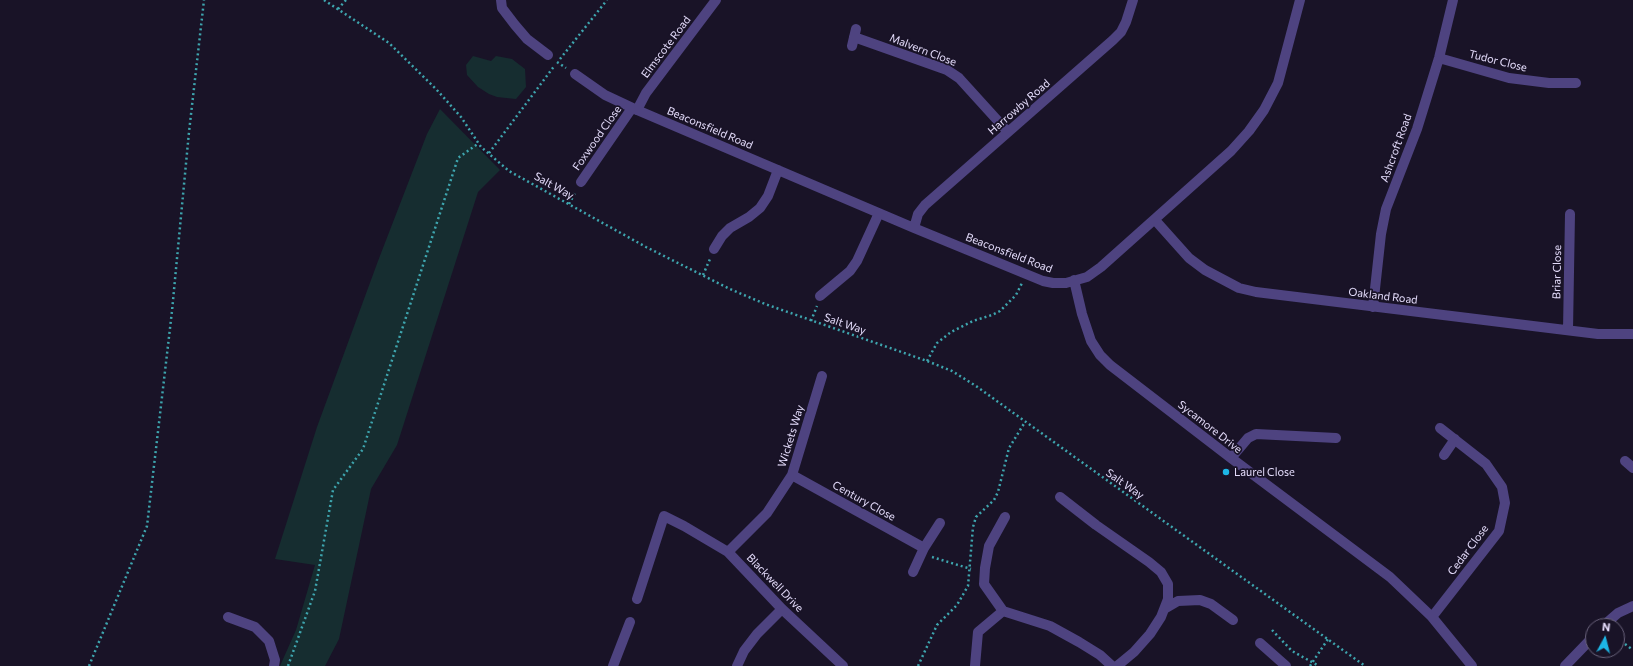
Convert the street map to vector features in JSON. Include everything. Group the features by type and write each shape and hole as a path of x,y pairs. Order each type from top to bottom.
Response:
{"street":[{"path":"501,0 502,8 515,25 527,39 548,56"},
{"name":"Elmscote Road","path":"635,109 716,0"},
{"name":"Harrowby Road","path":"914,228 918,214 925,205 1121,32 1133,0"},
{"name":"Beaconsfield Road","path":"574,74 605,95 635,109 914,228 1027,275 1053,283 1066,283 1087,277 1101,268 1231,152 1264,110 1278,82 1300,0"},
{"name":"Ashcroft Road","path":"1373,306 1381,234 1386,209 1417,130 1439,58 1453,0"},
{"name":"Malvern Close","path":"854,37 947,70 959,78 1008,132"},
{"name":"Tudor Close","path":"1439,58 1509,78 1550,83 1576,83"},
{"name":"Foxwood Close","path":"581,182 635,109"},
{"path":"714,249 722,236 730,228 749,217 760,208 768,196 778,170"},
{"path":"820,296 850,271 857,261 879,212"},
{"name":"Briar Close","path":"1568,330 1570,214"},
{"name":"Oakland Road","path":"1155,220 1189,258 1205,270 1239,288 1256,292 1598,334 1633,334"},
{"name":"Sycamore Drive","path":"1074,280 1082,314 1091,341 1100,355 1110,365 1390,578 1432,617 1472,666"},
{"name":"Wickets Way","path":"728,552 767,513 792,475 822,376"},
{"name":"Cedar Close","path":"1432,617 1499,531 1505,503 1502,487 1486,464 1440,428"},
{"path":"1231,458 1248,438 1256,434 1336,438"},
{"path":"1444,455 1455,439"},
{"path":"1625,461 1633,468"},
{"name":"Century Close","path":"792,475 923,551"},
{"path":"1060,497 1161,572 1168,584 1168,600 1166,608 1150,634 1134,652 1117,666"},
{"name":"Blackwell Drive","path":"637,600 664,516 728,552 782,609 843,666"},
{"path":"1006,517 989,546 984,584 1003,611 1050,626 1089,648 1112,666"},
{"path":"913,572 923,551 940,523"},
{"path":"1166,608 1178,601 1200,600 1211,604 1233,620"},
{"path":"1612,618 1618,613 1633,606"},
{"path":"738,666 744,651 757,634 782,609"},
{"path":"976,666 978,632 1003,611"},
{"path":"228,617 255,627 269,641 275,660 274,666"},
{"path":"613,666 630,622"},
{"path":"1260,643 1286,666"},
{"path":"1565,666 1585,645"}],"path":[{"path":"89,666 147,526 172,311 189,132 204,0"},
{"name":"Salt Way","path":"324,0 389,43 436,89 461,117 478,143 509,171 646,247 703,276 765,304 952,371 976,386 1365,666"},
{"path":"338,9 346,0"},
{"path":"488,153 606,0"},
{"path":"548,56 574,74"},
{"path":"288,666 315,591 333,490 363,449 458,158 478,143"},
{"path":"703,276 714,249"},
{"path":"927,361 937,343 951,332 973,321 1000,311 1016,295 1027,275"},
{"path":"918,666 937,625 957,605 968,586 973,527 976,517 994,500 998,492 1009,448 1025,422"},
{"path":"923,551 970,569 985,568"},
{"path":"1272,630 1292,651 1319,666"},
{"path":"1310,666 1328,639"}],"green space":[{"path":"473,56 491,61 496,56 512,59 525,69 526,87 516,99 497,97 489,94 478,87 467,75 466,65"},
{"path":"440,109 500,170 478,192 397,445 371,489 339,639 325,666 280,666 296,630 315,565 275,559 317,427 378,261 427,134"}],"place":[{"name":"Laurel Close","path":"1226,472"}]}
